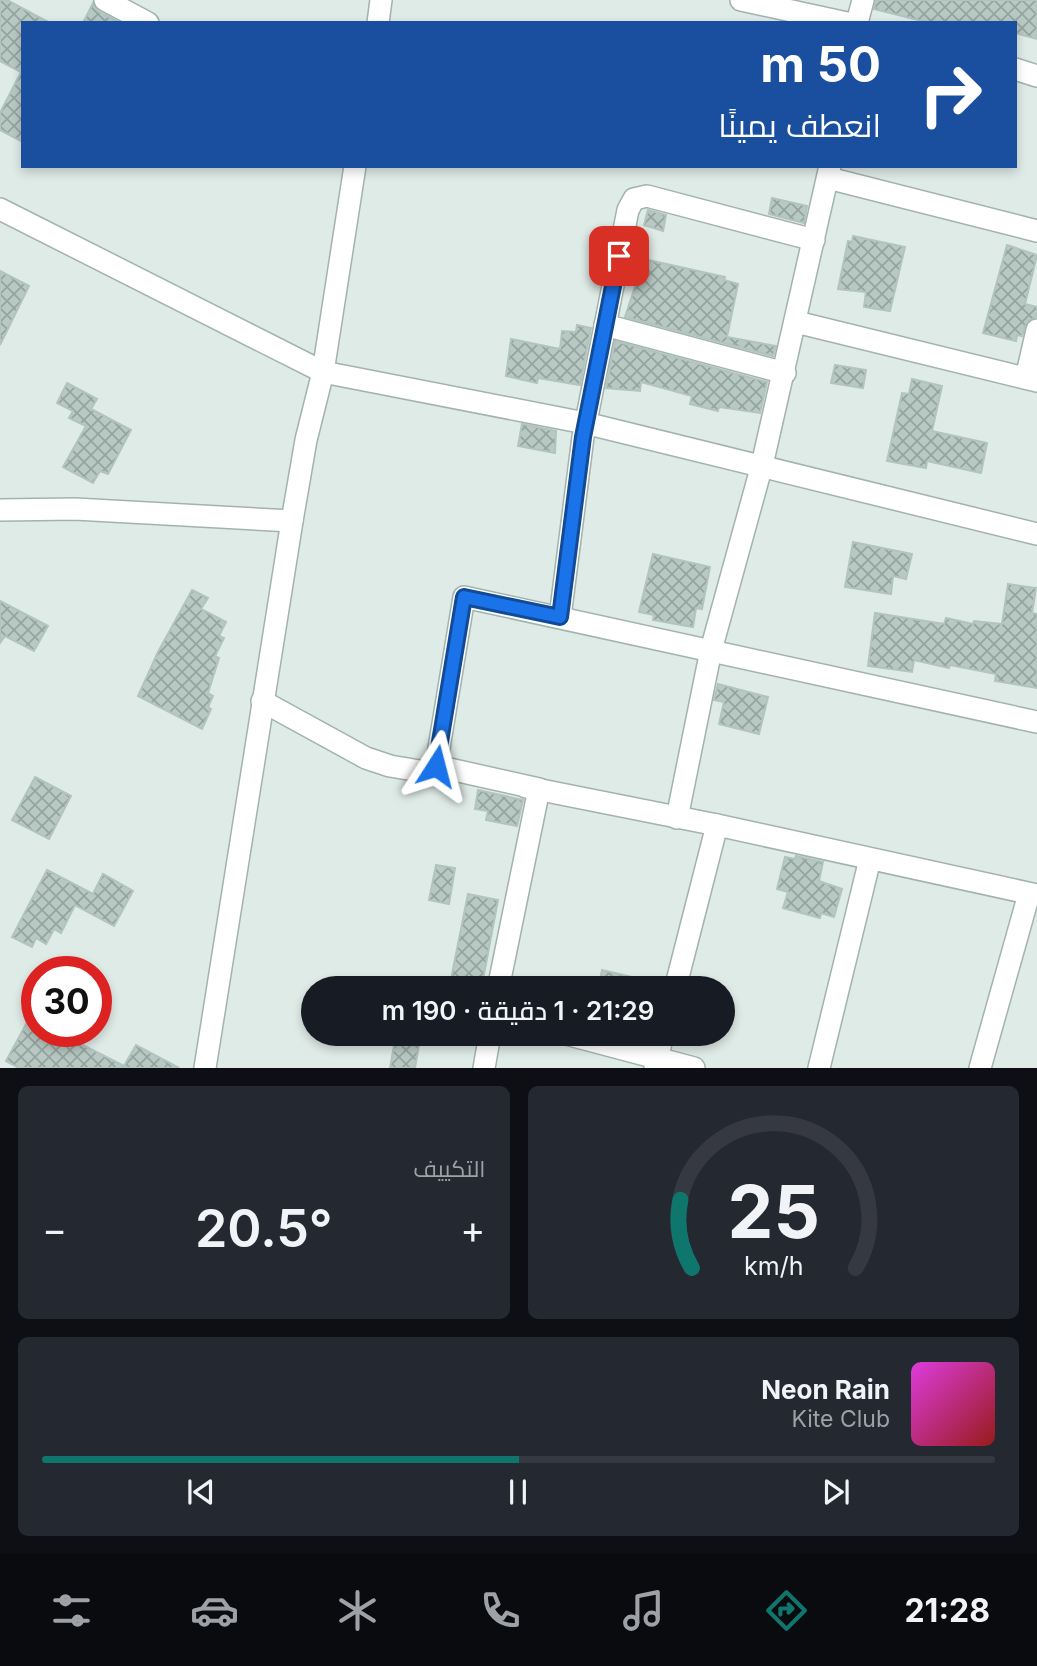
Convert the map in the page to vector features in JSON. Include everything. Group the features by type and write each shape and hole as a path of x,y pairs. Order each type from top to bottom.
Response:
{"street":[{"path":"105,0 144,21"},
{"path":"378,21 382,0"},
{"path":"741,0 838,21"},
{"path":"858,21 863,0"},
{"path":"1017,70 1037,76"},
{"path":"205,1068 262,701 306,440 323,372 355,168"},
{"path":"677,818 711,650 785,373 829,172 1037,231"},
{"path":"560,617 585,423 628,210 634,199 647,196 814,240"},
{"path":"0,209 323,372 585,423 1037,534"},
{"path":"796,322 1031,380 1037,330"},
{"path":"605,325 785,373"},
{"path":"0,510 75,509 292,521"},
{"path":"980,1068 1033,894 436,766 464,597 1037,722"},
{"path":"262,701 366,758 390,766 539,789"},
{"path":"501,976 539,789"},
{"path":"678,976 717,825"},
{"path":"819,1068 870,859"},
{"path":"484,1068 488,1046"},
{"path":"603,1046 656,1063 694,1068"}],"building":[{"path":"0,0 7,0 46,21 21,21 21,72 0,61"},
{"path":"876,0 1037,0 1037,39 1017,34 1017,21 922,21 874,9"},
{"path":"93,3 98,11 116,21 84,21"},
{"path":"21,72 21,141 0,130 0,113"},
{"path":"772,198 807,206 804,223 769,214"},
{"path":"648,210 666,215 663,231 644,225"},
{"path":"853,236 905,247 890,311 864,307 866,292 838,289 848,241 852,242"},
{"path":"1007,245 1037,255 1025,304 1037,307 1036,317 1027,322 1022,336 1017,335 1016,341 983,333"},
{"path":"644,259 725,277 724,280 738,284 727,337 776,346 773,356 625,317"},
{"path":"0,271 29,286 0,345"},
{"path":"577,325 591,328 580,385 538,378 537,383 506,376 511,339 560,349 562,331 576,332"},
{"path":"615,341 767,382 760,413 719,407 718,411 690,404 692,396 641,382 640,391 606,388"},
{"path":"835,365 866,370 863,388 831,383"},
{"path":"912,379 942,386 932,431 987,443 981,473 927,461 926,468 887,461 902,393 909,394"},
{"path":"67,383 97,399 91,409 131,430 108,474 100,471 93,483 63,467 86,426 69,418 73,411 57,403"},
{"path":"522,424 556,431 555,453 518,446"},
{"path":"853,542 912,554 906,579 893,576 891,594 845,587"},
{"path":"653,554 710,567 702,609 696,608 693,627 653,620 654,615 639,612"},
{"path":"1008,584 1036,588 1032,613 1037,614 1037,688 995,681 996,674 914,660 912,672 868,666 875,613 944,624 946,618 973,624 974,621 1002,624"},
{"path":"192,590 208,598 201,609 226,622 219,636 224,638 215,656 219,658 208,693 213,696 208,707 211,709 202,729 138,696 158,652"},
{"path":"0,601 48,626 34,651 5,636 0,643"},
{"path":"718,684 768,697 759,734 719,724 724,702 714,700"},
{"path":"35,777 71,796 49,839 12,820"},
{"path":"478,790 523,800 517,826 486,820 488,811 475,809"},
{"path":"796,856 823,862 819,881 842,889 834,917 821,913 820,918 783,908 788,892 777,889 785,857 795,859"},
{"path":"436,865 455,868 449,904 429,900"},
{"path":"47,870 93,894 103,874 133,891 114,926 75,905 61,933 54,929 46,944 36,938 32,947 12,937"},
{"path":"468,894 498,900 484,976 452,976"},
{"path":"602,970 628,976 601,976"},
{"path":"21,1033 21,1047 87,1047 124,1066 136,1045 179,1068 19,1068 6,1061"},
{"path":"394,1046 419,1046 415,1068 390,1068"}],"route":[{"path":"436,766 464,597 560,617 583,437 619,256"}]}
